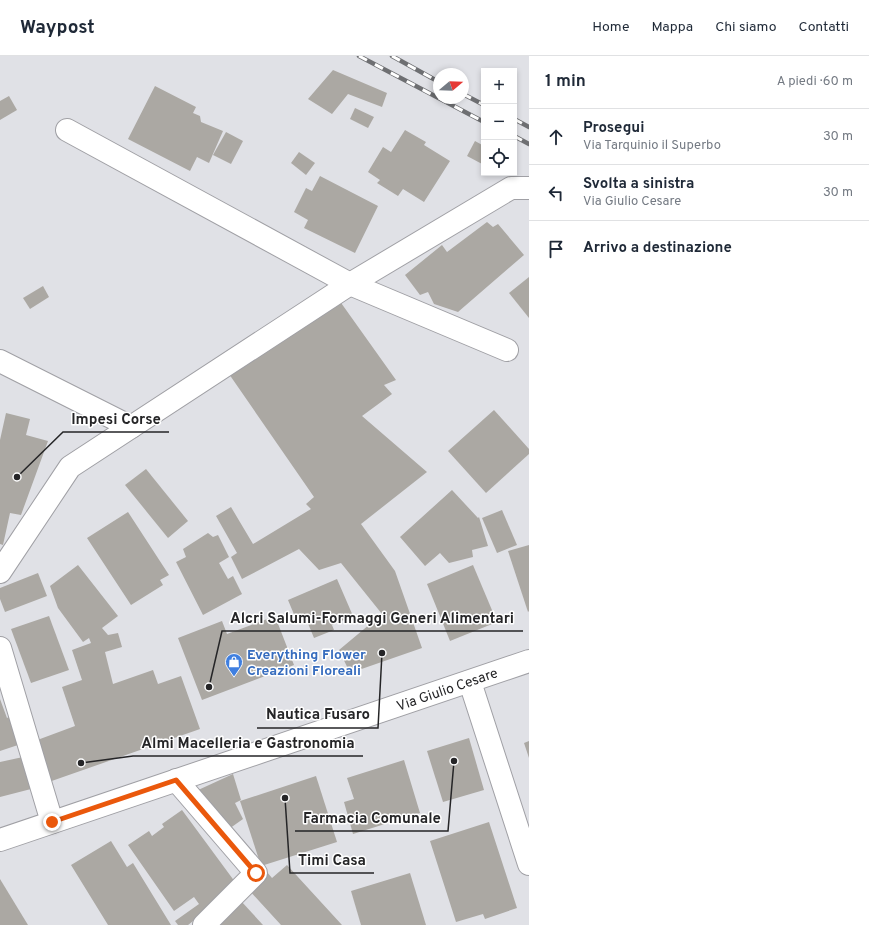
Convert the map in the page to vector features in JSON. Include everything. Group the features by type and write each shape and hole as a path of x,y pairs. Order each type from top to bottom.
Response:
{"street":[{"path":"68,130 350,284 507,350"},
{"path":"0,572 70,467 350,284 511,188 529,188"},
{"path":"0,361 131,427"},
{"path":"0,648 52,822"},
{"name":"Via Giulio Cesare","path":"0,840 529,661"},
{"path":"470,682 529,864"},
{"path":"176,780 256,873 204,925"}],"building":[{"path":"333,70 387,93 382,107 348,94 332,114 308,99"},
{"path":"155,86 196,107 193,113 200,116 201,122 223,131 209,163 197,157 190,171 128,139"},
{"path":"9,96 17,110 0,120 0,101"},
{"path":"355,108 374,117 368,128 350,119"},
{"path":"405,130 426,142 424,145 450,161 424,202 403,189 398,196 377,183 380,180 368,172 383,147 391,152"},
{"path":"226,132 243,141 231,164 213,155"},
{"path":"475,141 481,144 481,163 467,156"},
{"path":"299,152 315,163 306,175 291,163"},
{"path":"320,176 378,206 355,253 304,228 308,220 294,212 306,188 312,191"},
{"path":"487,222 493,227 498,224 524,255 458,312 434,304 428,292 420,295 405,275 442,245 447,252"},
{"path":"529,277 529,318 509,293"},
{"path":"43,286 49,297 30,309 23,298"},
{"path":"339,300 396,380 384,385 392,394 362,416 427,472 361,524 395,571 422,648 350,673 339,650 382,614 341,563 319,570 299,549 242,579 231,557 237,553 216,516 231,507 253,544 311,509 306,504 314,497 229,374"},
{"path":"494,410 529,449 529,454 486,493 448,451"},
{"path":"6,413 30,419 26,435 48,441 21,515 10,513 3,545 0,544 0,440"},
{"path":"146,469 188,521 168,538 125,485"},
{"path":"452,490 478,518 479,517 488,546 472,550 473,557 449,563 440,553 425,566 400,537"},
{"path":"502,510 517,545 497,553 482,518"},
{"path":"128,512 169,575 160,580 163,585 131,605 87,538"},
{"path":"208,533 213,537 218,535 229,557 219,563 228,579 233,576 242,594 203,615 176,562 186,557 183,549"},
{"path":"529,545 529,611 528,612 508,551"},
{"path":"78,565 118,616 102,628 108,635 118,633 122,647 105,652 113,684 153,670 158,684 181,676 200,729 46,783 32,742 75,726 62,687 82,680 72,650 91,643 89,638 83,642 58,608 50,586"},
{"path":"473,565 497,622 450,641 427,584"},
{"path":"38,573 47,596 5,612 0,599 0,588"},
{"path":"337,579 353,616 332,625 334,630 314,638 307,621 298,624 288,600"},
{"path":"49,616 69,670 31,683 11,629"},
{"path":"275,616 294,665 202,700 178,638 222,621 227,634"},
{"path":"0,699 7,718 11,716 21,744 0,751"},
{"path":"469,738 484,790 443,802 427,751"},
{"path":"529,741 529,758 524,743"},
{"path":"23,757 31,789 0,797 0,762"},
{"path":"404,760 420,813 353,834 344,802 354,799 347,778"},
{"path":"233,774 241,800 235,803 243,819 226,831 196,791"},
{"path":"316,776 337,842 261,866 240,801"},
{"path":"182,810 238,886 188,925 178,925 175,921 199,904 194,897 174,911 128,845 149,831 152,836 164,827 162,824"},
{"path":"489,822 517,908 485,919 483,914 456,922 430,841"},
{"path":"111,841 127,867 133,863 171,925 108,925 71,865"},
{"path":"287,865 342,925 281,925 248,889 267,872 272,878"},
{"path":"410,873 426,925 361,925 351,891"},
{"path":"0,879 28,925 0,925"},
{"path":"241,901 263,925 214,925"}],"railway":[{"path":"359,56 481,120"},
{"path":"392,56 433,79"},
{"path":"469,97 482,104"},
{"path":"517,121 529,127"},
{"path":"517,138 529,144"}],"place":[{"name":"Impesi Corse","path":"17,477"},
{"name":"Nautica Fusaro","path":"382,653"},
{"name":"Everything Flower Creazioni Floreali","path":"234,677"},
{"name":"Alcri Salumi-Formaggi Generi Alimentari","path":"209,687"},
{"name":"Farmacia Comunale","path":"454,761"},
{"name":"Almi Macelleria e Gastronomia","path":"81,763"},
{"name":"Timi Casa","path":"285,798"}],"route":[{"path":"52,822 176,780 256,873"}]}
